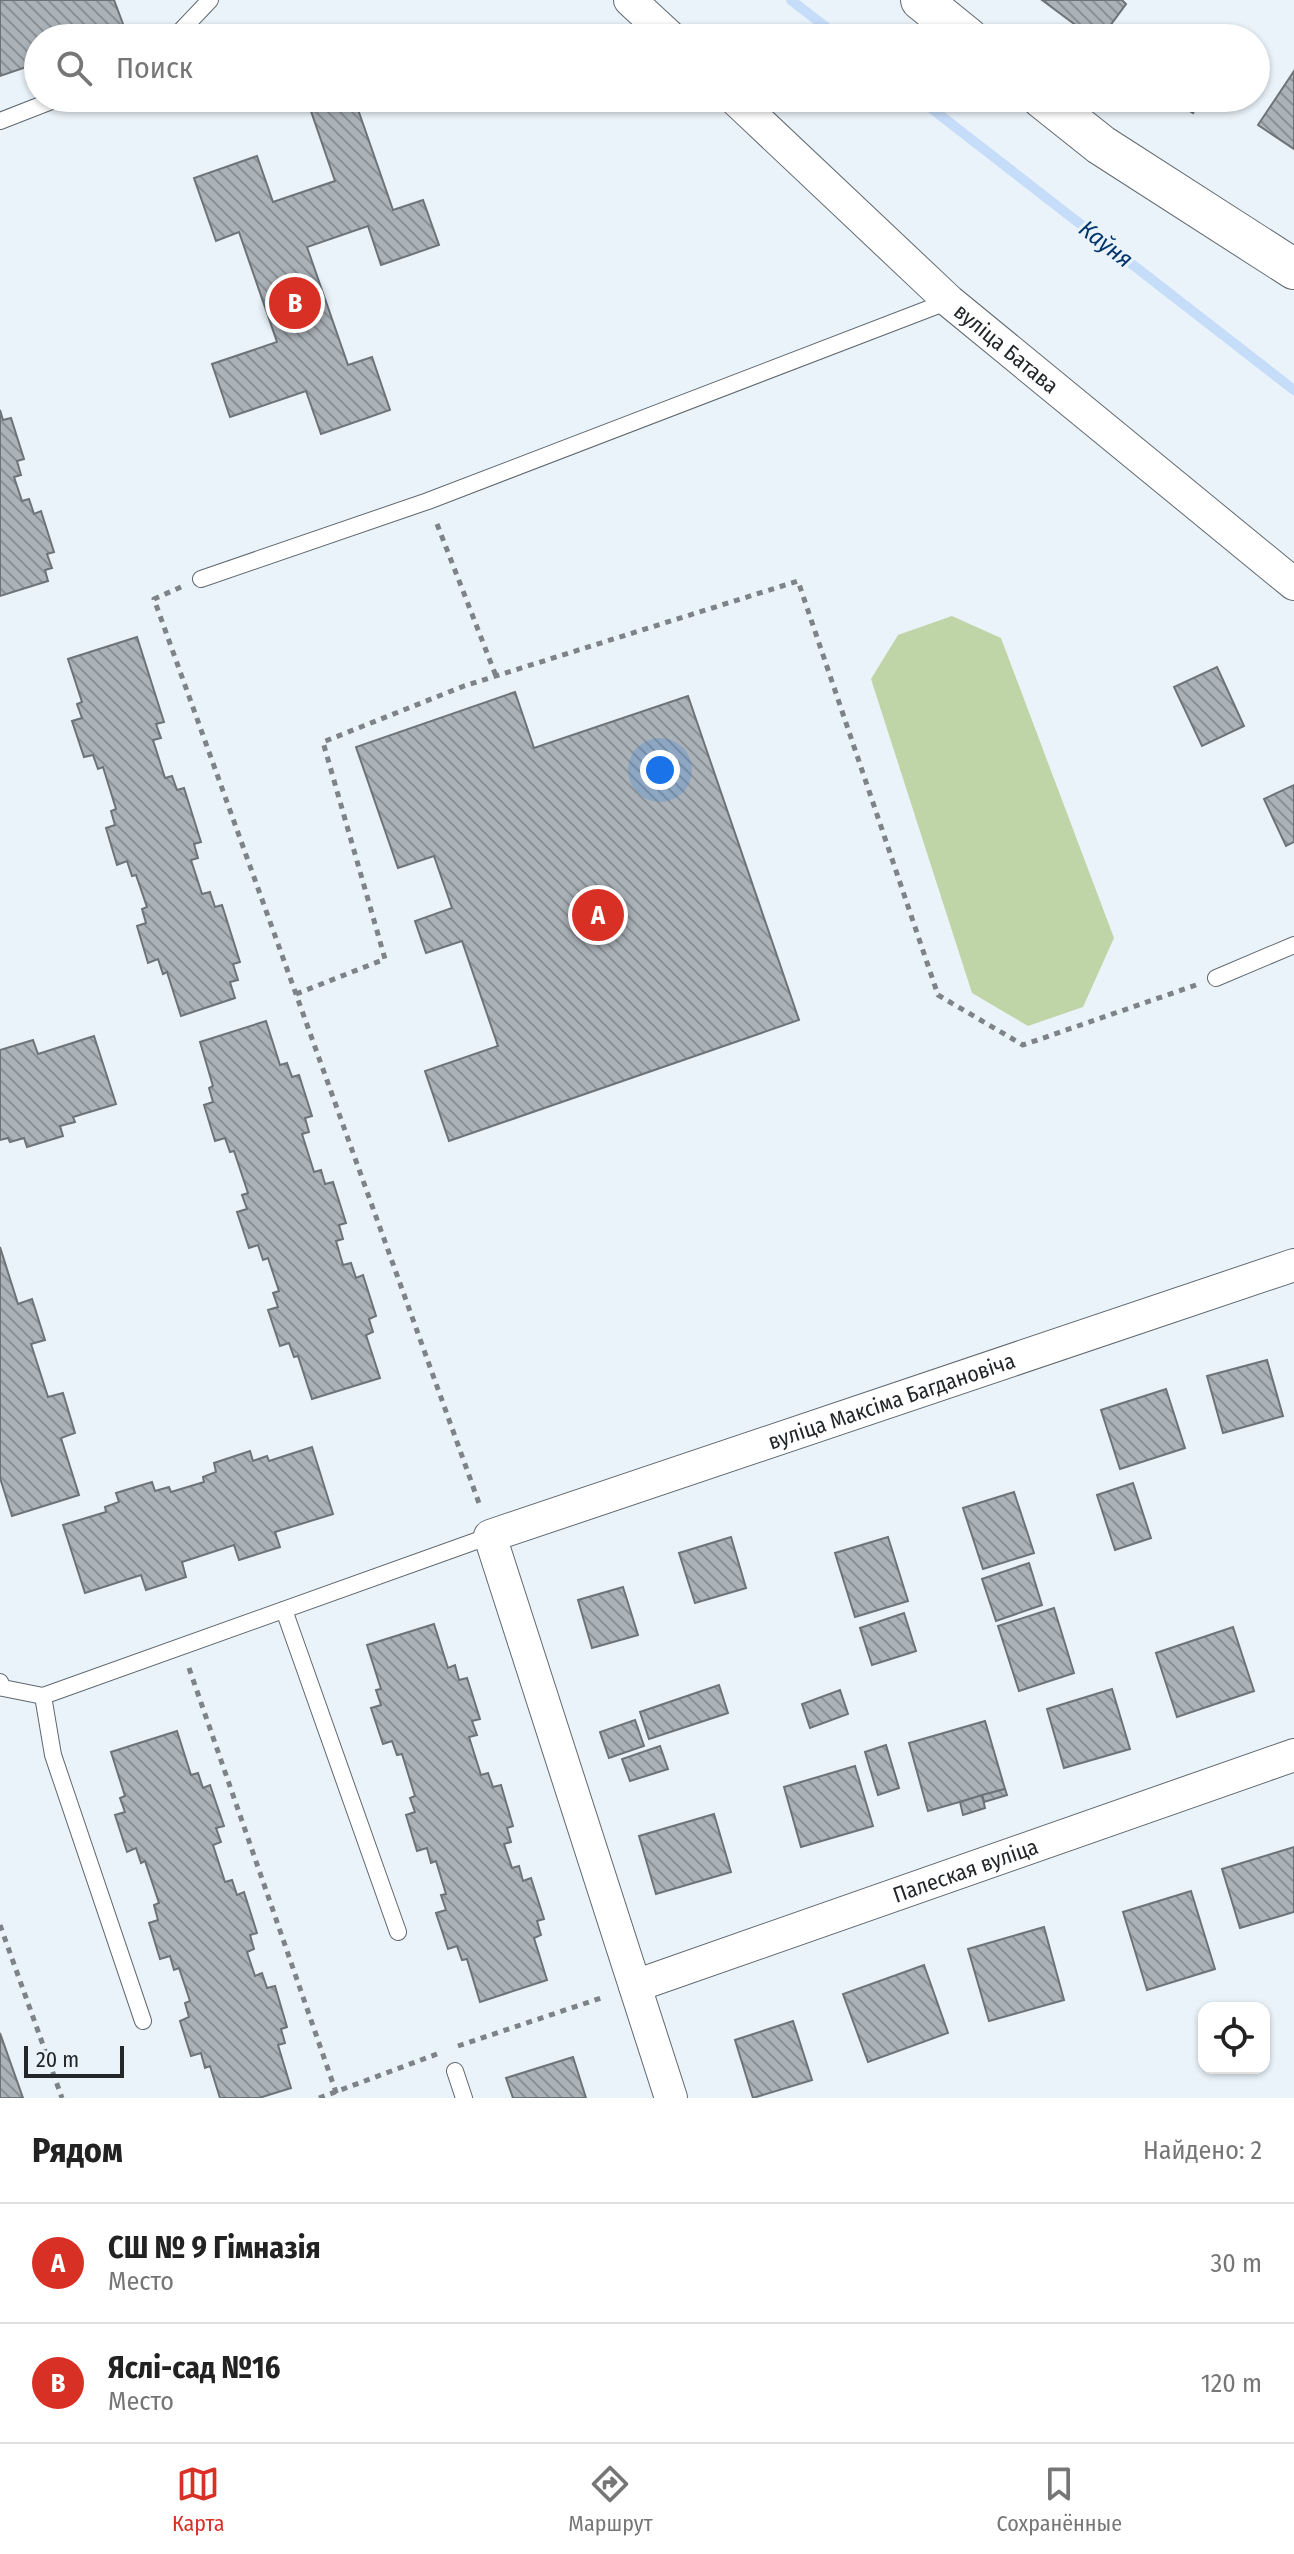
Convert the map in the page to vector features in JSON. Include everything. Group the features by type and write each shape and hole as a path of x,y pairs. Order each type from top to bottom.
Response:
{"street":[{"path":"630,0 656,24"},
{"path":"921,0 951,24"},
{"name":"вуліца Батава","path":"749,112 949,301 1294,584"},
{"path":"1060,112 1101,145 1294,269"},
{"name":"вуліца Максіма Багдановіча","path":"490,1536 1294,1265"},
{"path":"490,1536 671,2098"},
{"name":"Палеская вуліца","path":"635,1986 1294,1755"}],"lane":[{"path":"187,24 210,0"},
{"path":"0,121 24,112"},
{"path":"201,579 428,501 949,301"},
{"path":"1216,978 1294,945"},
{"path":"0,1682 3,1688 43,1696 490,1536"},
{"path":"284,1610 398,1932"},
{"path":"43,1696 53,1755 143,2021"},
{"path":"455,2071 464,2098"}],"path":[{"path":"428,501 496,676"},
{"path":"296,994 385,959 323,742 464,686 798,581 938,995 1023,1045 1216,978"},
{"path":"154,599 490,1536"},
{"path":"181,1647 337,2095"},
{"path":"0,1925 62,2098"},
{"path":"319,2098 337,2095 444,2051 635,1986"}],"green space":[{"path":"952,616 1001,638 1114,938 1083,1007 1028,1026 972,993 871,679 898,635"}],"building":[{"path":"0,0 114,0 123,24 24,24 24,68 0,76"},
{"path":"1042,0 1122,0 1126,4 1111,24 1074,24"},
{"path":"1294,71 1294,149 1258,125 1267,112 1270,112 1270,107"},
{"path":"311,112 359,112 393,210 423,200 439,245 381,265 368,226 307,247 348,365 372,357 390,410 321,434 306,391 230,417 212,364 277,342 239,232 216,241 194,178 257,156 273,202 335,181"},
{"path":"0,410 3,420 11,418 24,459 17,461 21,475 14,477 22,501 29,499 34,514 41,511 54,552 47,554 52,568 45,570 48,581 0,596"},
{"path":"137,637 164,722 156,724 161,738 153,740 165,778 172,776 177,790 184,788 201,842 194,844 198,858 191,860 202,894 210,892 215,907 222,905 240,962 233,964 238,980 230,982 235,998 181,1016 167,972 163,974 158,959 148,963 137,926 146,923 142,909 147,907 136,875 132,876 127,861 117,865 106,828 115,825 111,811 116,809 103,767 98,769 93,755 84,757 72,721 82,718 77,704 82,702 68,659"},
{"path":"1217,667 1244,726 1202,746 1174,687"},
{"path":"515,692 534,748 688,696 799,1020 449,1141 425,1071 498,1046 462,941 426,953 415,921 452,908 434,856 398,868 356,747"},
{"path":"1294,785 1294,842 1286,846 1264,799"},
{"path":"266,1021 280,1065 287,1063 292,1077 299,1075 312,1116 305,1118 309,1132 302,1134 314,1172 321,1170 325,1184 333,1182 346,1223 339,1225 343,1239 336,1241 343,1265 351,1263 356,1278 363,1275 376,1316 369,1319 373,1332 366,1335 380,1378 312,1399 298,1356 294,1357 289,1343 280,1346 268,1310 278,1307 273,1293 279,1291 268,1258 263,1260 258,1245 249,1248 237,1212 247,1209 242,1195 248,1193 234,1151 230,1152 225,1138 215,1141 204,1105 213,1102 209,1088 213,1086 200,1042"},
{"path":"94,1036 116,1104 73,1117 75,1122 60,1126 63,1136 27,1147 24,1138 10,1142 8,1138 0,1140 0,1050 33,1040 38,1054"},
{"path":"0,1247 18,1304 32,1299 45,1340 31,1344 48,1397 63,1393 75,1433 61,1438 79,1495 12,1516 0,1478"},
{"path":"1267,1360 1283,1416 1223,1433 1207,1376"},
{"path":"1166,1389 1185,1448 1120,1469 1101,1410"},
{"path":"312,1447 333,1514 275,1532 280,1547 239,1560 234,1545 182,1562 186,1577 146,1590 141,1575 85,1593 63,1525 106,1512 105,1507 119,1502 116,1493 152,1482 155,1491 169,1487 171,1492 204,1482 203,1477 216,1472 214,1463 250,1451 253,1461 267,1456 269,1461"},
{"path":"1133,1483 1151,1538 1115,1550 1097,1495"},
{"path":"1014,1492 1034,1553 983,1569 963,1508"},
{"path":"731,1537 746,1588 695,1603 679,1553"},
{"path":"888,1537 908,1601 855,1617 835,1553"},
{"path":"1029,1563 1042,1605 996,1621 982,1579"},
{"path":"623,1587 638,1635 592,1648 578,1600"},
{"path":"1054,1608 1074,1673 1019,1691 998,1626"},
{"path":"904,1613 916,1651 872,1665 860,1628"},
{"path":"434,1624 448,1668 455,1665 459,1680 467,1678 480,1719 472,1721 477,1735 469,1737 481,1775 488,1773 493,1787 501,1785 513,1826 507,1828 511,1842 504,1844 512,1868 519,1866 523,1881 531,1878 544,1919 537,1921 541,1935 534,1938 547,1980 480,2002 467,1959 462,1960 457,1946 448,1949 436,1913 446,1910 441,1895 446,1894 436,1861 431,1863 427,1848 417,1851 406,1815 415,1812 410,1798 415,1796 402,1754 397,1755 392,1741 383,1744 371,1708 381,1705 376,1690 381,1689 367,1645"},
{"path":"1233,1627 1254,1691 1177,1717 1156,1653"},
{"path":"719,1685 728,1713 649,1739 640,1712"},
{"path":"1112,1689 1130,1749 1064,1768 1047,1709"},
{"path":"840,1690 848,1714 810,1728 802,1704"},
{"path":"635,1720 644,1746 609,1758 600,1732"},
{"path":"985,1721 1005,1789 928,1811 909,1743"},
{"path":"177,1731 191,1775 198,1773 203,1788 210,1785 224,1826 216,1828 221,1842 213,1845 225,1882 232,1880 237,1895 244,1892 257,1933 250,1935 254,1949 247,1952 255,1976 262,1973 267,1988 275,1986 287,2027 281,2029 285,2043 278,2045 291,2088 259,2098 220,2098 210,2066 205,2068 201,2053 191,2056 180,2021 189,2017 185,2003 190,2001 179,1968 174,1970 170,1956 160,1959 149,1923 158,1920 154,1905 159,1903 145,1861 141,1863 136,1848 127,1852 115,1815 125,1812 120,1798 125,1796 111,1752"},
{"path":"886,1745 899,1788 878,1795 865,1752"},
{"path":"660,1746 668,1769 630,1781 622,1759"},
{"path":"855,1766 873,1826 801,1847 784,1787"},
{"path":"1005,1789 1007,1795 984,1802 982,1795"},
{"path":"982,1795 985,1808 963,1815 960,1802"},
{"path":"714,1814 731,1872 656,1894 639,1836"},
{"path":"1294,1847 1294,1912 1240,1928 1222,1869"},
{"path":"1191,1891 1215,1969 1147,1990 1123,1912"},
{"path":"1044,1927 1064,2000 989,2021 968,1949"},
{"path":"924,1965 948,2033 868,2062 843,1994"},
{"path":"793,2021 812,2080 753,2098 735,2040"},
{"path":"0,2033 23,2098 0,2098"},
{"path":"573,2057 586,2098 513,2098 506,2078"}],"waterway":[{"name":"Каўня","path":"791,0 822,24"},
{"name":"Каўня","path":"936,112 1294,390"}],"place":[{"name":"Яслі-сад №16","path":"295,303"},
{"name":"СШ № 9 Гімназія","path":"598,915"}]}
